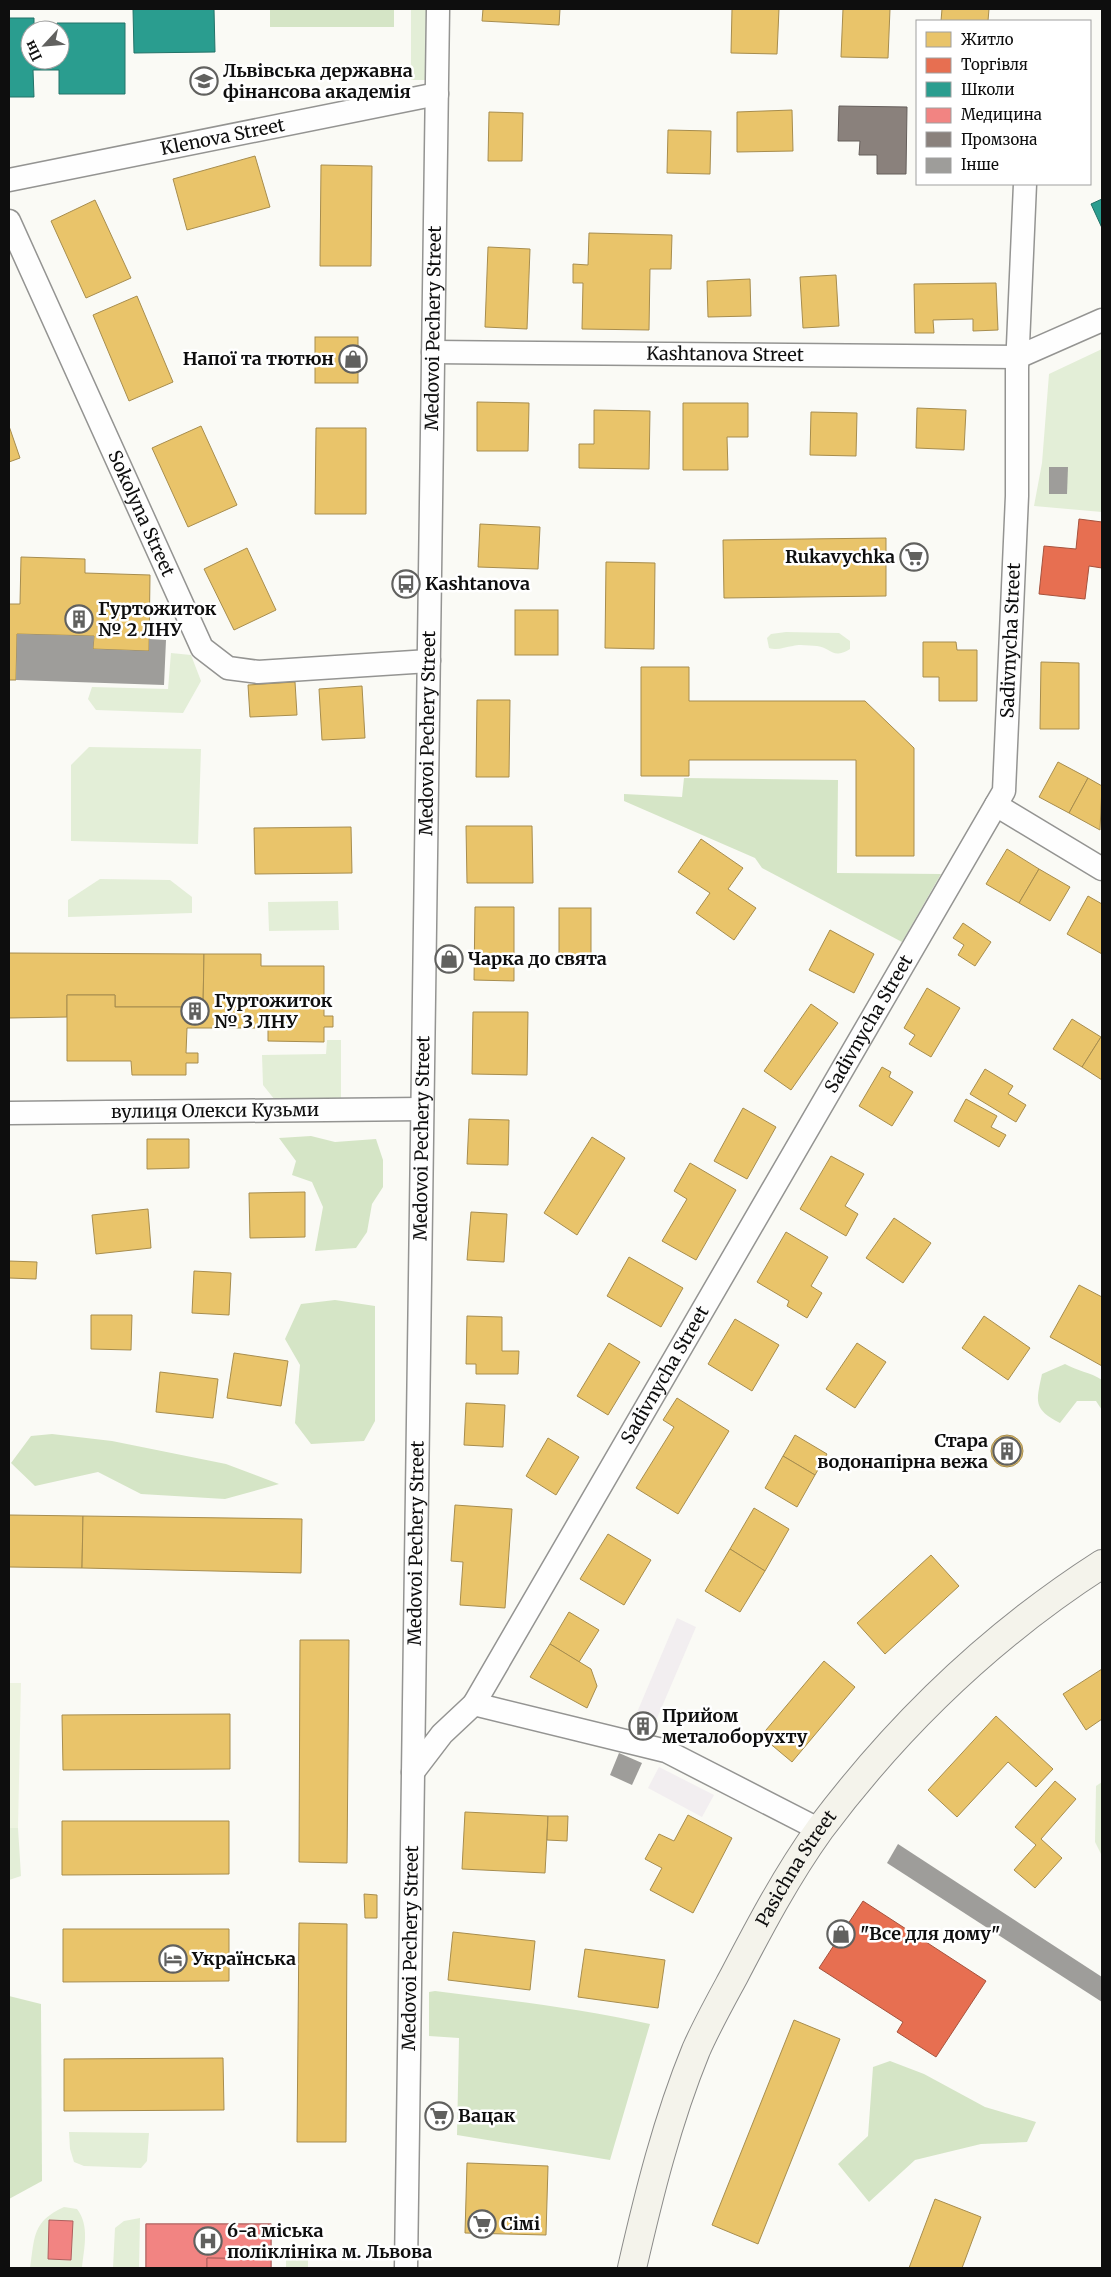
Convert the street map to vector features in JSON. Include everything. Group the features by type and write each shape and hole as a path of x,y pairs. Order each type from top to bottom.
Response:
{"main road":[{"name":"Pasichna Street","path":"632,2268 655,2169 672,2114 697,2049 765,1915 820,1830 932,1700 978,1656 1024,1618 1102,1564"}],"street":[{"name":"Medovoi Pechery Street","path":"406,2268 438,9"},
{"name":"Klenova Street","path":"9,180 437,94"},
{"name":"Sadivnycha Street","path":"413,1772 442,1734 474,1704 1004,791 1013,621 1018,464 1018,356 1025,185"},
{"name":"Sokolyna Street","path":"9,221 202,648 228,668 258,672 429,661"},
{"path":"1018,356 1102,320"},
{"name":"Kashtanova Street","path":"433,352 1018,356"},
{"path":"996,805 1102,869"},
{"name":"вулиця Олекси Кузьми","path":"9,1113 422,1109"},
{"path":"474,1704 666,1751 820,1830"}],"shaded area":[{"path":"677,1618 696,1627 649,1737 630,1729"},
{"path":"659,1767 714,1795 702,1817 648,1788"}],"green space":[{"path":"270,9 394,9 394,27 270,27"},
{"path":"411,9 432,9 431,80 411,80"},
{"path":"1102,349 1102,512 1034,506 1042,463 1049,374"},
{"path":"786,632 839,633 850,641 850,649 836,653 817,646 799,645 778,649 769,648 767,638 771,634"},
{"path":"171,653 191,655 201,681 183,713 96,710 88,699 92,687 168,689"},
{"path":"89,747 201,749 198,844 71,841 71,765"},
{"path":"684,778 838,780 837,873 941,874 902,942 762,868 755,858 624,801 624,794 682,797"},
{"path":"100,879 170,880 192,897 192,913 68,917 68,900"},
{"path":"338,901 339,930 269,931 268,902"},
{"path":"327,1040 341,1040 341,1100 275,1100 263,1085 262,1055 326,1054"},
{"path":"311,1136 335,1142 376,1139 383,1160 383,1187 372,1204 367,1232 356,1248 315,1251 323,1207 312,1182 292,1175 296,1161 279,1138"},
{"path":"335,1300 375,1306 375,1421 364,1441 311,1444 295,1423 300,1365 285,1339 301,1304"},
{"path":"1065,1364 1102,1380 1102,1410 1096,1401 1077,1401 1060,1423 1041,1409 1038,1391 1042,1374"},
{"path":"52,1434 112,1441 226,1464 279,1484 225,1499 141,1494 98,1472 35,1486 11,1463 31,1436"},
{"path":"9,1683 21,1683 18,1828 9,1828"},
{"path":"1102,1782 1102,1856 1095,1842 1096,1786"},
{"path":"9,1828 18,1828 21,1876 9,1880"},
{"path":"435,1991 570,2009 650,2024 610,2160 457,2135 459,2038 429,2036 429,1992"},
{"path":"9,1996 41,2004 42,2181 9,2199"},
{"path":"890,2061 924,2074 985,2107 1036,2122 1027,2142 981,2144 915,2160 869,2202 838,2164 868,2136 873,2067"},
{"path":"69,2132 149,2133 147,2161 141,2168 84,2166 74,2162 70,2149"},
{"path":"64,2207 77,2209 84,2223 85,2245 82,2268 30,2268 35,2239 40,2224"},
{"path":"140,2218 139,2268 113,2268 115,2228 124,2221"},
{"path":"286,2250 308,2250 308,2268 286,2268"}],"building: Житло":[{"path":"483,9 560,9 559,25 482,21"},
{"path":"732,9 779,9 777,54 731,53"},
{"path":"843,9 890,9 888,58 841,57"},
{"path":"942,9 989,9 988,20 941,20"},
{"path":"792,110 793,151 737,152 737,112"},
{"path":"489,112 523,113 522,161 488,161"},
{"path":"668,130 711,131 710,174 667,173"},
{"path":"255,156 270,207 187,230 173,179"},
{"path":"321,165 372,166 371,266 320,266"},
{"path":"95,200 131,278 86,298 51,221"},
{"path":"589,233 672,235 671,269 650,269 649,330 582,329 583,283 573,283 573,264 588,265"},
{"path":"488,247 530,249 527,329 485,327"},
{"path":"836,275 839,326 803,328 800,277"},
{"path":"750,279 751,316 708,317 707,281"},
{"path":"996,283 998,330 973,331 973,319 933,320 934,333 915,333 914,284"},
{"path":"137,296 173,382 129,401 93,315"},
{"path":"315,337 358,337 358,383 315,383"},
{"path":"477,402 529,403 528,451 477,451"},
{"path":"683,403 748,403 748,437 727,437 728,470 683,470"},
{"path":"917,408 966,410 964,450 916,448"},
{"path":"594,410 650,411 649,469 579,468 579,444 594,444"},
{"path":"811,412 857,413 856,456 810,455"},
{"path":"9,426 20,458 9,462"},
{"path":"201,426 237,505 188,527 152,448"},
{"path":"316,428 366,428 366,514 315,514"},
{"path":"480,524 540,527 538,569 478,567"},
{"path":"886,538 886,596 724,598 723,540"},
{"path":"247,548 276,610 234,630 204,569"},
{"name":"Гуртожиток № 2 ЛНУ","path":"21,557 85,559 85,573 150,575 149,651 93,649 94,636 17,634 16,680 9,680 9,604 20,604"},
{"path":"606,562 655,563 654,649 605,648"},
{"path":"515,610 558,610 558,655 515,655"},
{"path":"923,642 956,642 957,650 977,650 977,701 939,701 939,677 923,677"},
{"path":"1041,662 1079,663 1079,729 1040,729"},
{"path":"641,667 689,667 689,701 865,701 914,748 914,856 856,856 856,760 689,760 689,776 641,776"},
{"path":"295,682 297,715 250,717 248,685"},
{"path":"362,686 365,738 322,740 319,689"},
{"path":"477,700 510,700 509,777 476,777"},
{"path":"1058,762 1088,778 1069,813 1039,797"},
{"path":"1088,778 1102,786 1100,830 1069,813"},
{"path":"466,826 532,826 533,883 467,883"},
{"path":"351,827 352,873 255,874 254,828"},
{"path":"701,839 743,868 728,889 756,908 734,940 696,913 710,893 678,872"},
{"path":"1007,849 1039,869 1019,903 986,884"},
{"path":"1039,869 1070,887 1050,921 1019,903"},
{"path":"1088,896 1102,904 1102,954 1067,934"},
{"path":"475,907 514,907 514,981 474,980"},
{"path":"559,908 591,908 591,962 559,962"},
{"path":"963,923 991,942 975,966 958,955 964,945 953,938"},
{"path":"830,930 874,954 854,993 809,970"},
{"path":"9,953 204,954 203,1007 115,1007 115,995 67,995 67,1017 9,1018"},
{"name":"Гуртожиток № 3 ЛНУ","path":"204,954 261,954 261,966 324,966 324,1016 333,1016 333,1027 324,1027 324,1042 268,1041 268,1028 187,1028 186,1053 198,1053 198,1063 186,1063 186,1075 132,1075 131,1061 67,1061 67,995 115,995 115,1007 203,1007"},
{"path":"927,988 960,1008 931,1057 909,1044 915,1035 904,1028"},
{"path":"811,1004 838,1023 791,1090 764,1071"},
{"path":"473,1012 528,1012 527,1075 472,1074"},
{"path":"1072,1019 1101,1037 1082,1067 1053,1049"},
{"path":"1102,1038 1102,1080 1082,1067"},
{"path":"882,1067 891,1072 889,1077 913,1092 892,1126 859,1106"},
{"path":"985,1069 1013,1086 1008,1094 1026,1105 1016,1122 970,1094"},
{"path":"966,1099 997,1116 991,1127 1006,1135 999,1147 954,1121"},
{"path":"743,1108 776,1127 747,1179 714,1161"},
{"path":"469,1119 509,1120 508,1165 467,1164"},
{"path":"592,1137 625,1158 577,1235 544,1213"},
{"path":"147,1139 189,1139 189,1168 147,1169"},
{"path":"831,1156 864,1174 845,1206 858,1214 846,1236 800,1209"},
{"path":"690,1163 736,1190 696,1260 662,1241 687,1199 674,1191"},
{"path":"305,1192 305,1237 250,1238 249,1193"},
{"path":"148,1209 151,1248 96,1254 92,1215"},
{"path":"471,1212 507,1214 504,1262 467,1260"},
{"path":"894,1218 931,1243 903,1283 866,1258"},
{"path":"786,1232 828,1257 811,1286 822,1293 807,1318 787,1306 789,1301 757,1282"},
{"path":"629,1257 683,1288 661,1327 607,1296"},
{"path":"9,1261 37,1262 36,1279 9,1278"},
{"path":"194,1271 231,1273 229,1315 192,1313"},
{"path":"1079,1285 1102,1297 1102,1366 1050,1337"},
{"path":"91,1315 132,1315 131,1350 91,1349"},
{"path":"467,1316 502,1317 502,1351 519,1351 518,1374 476,1374 476,1364 466,1364"},
{"path":"984,1316 1030,1348 1008,1380 962,1348"},
{"path":"735,1319 779,1345 752,1391 708,1364"},
{"path":"609,1343 640,1362 608,1415 577,1396"},
{"path":"857,1343 886,1362 855,1408 826,1389"},
{"path":"234,1353 288,1361 281,1406 227,1398"},
{"path":"160,1372 218,1379 213,1418 156,1412"},
{"path":"677,1398 729,1431 678,1514 636,1488 674,1427 663,1420"},
{"path":"466,1403 505,1405 503,1447 464,1445"},
{"path":"795,1435 827,1454 815,1475 783,1456"},
{"name":"Стара водонапірна вежа","path":"1007,1435 1013,1436 1018,1440 1022,1445 1022,1457 1018,1462 1013,1466 1007,1467 1001,1466 996,1462 992,1457 991,1451 992,1445 996,1440 1001,1436"},
{"path":"548,1438 579,1457 556,1495 526,1476"},
{"path":"783,1456 815,1475 797,1507 765,1488"},
{"path":"455,1505 512,1509 505,1608 460,1605 463,1562 451,1561"},
{"path":"754,1508 789,1529 765,1571 730,1549"},
{"path":"9,1515 83,1516 82,1568 9,1567"},
{"path":"83,1516 302,1519 301,1573 82,1568"},
{"path":"608,1534 651,1560 624,1605 580,1579"},
{"path":"730,1549 765,1571 740,1612 705,1591"},
{"path":"931,1555 959,1586 885,1654 857,1623"},
{"path":"569,1612 599,1630 579,1662 550,1644"},
{"path":"300,1640 349,1640 347,1863 299,1862"},
{"path":"550,1644 591,1669 597,1686 587,1708 530,1677"},
{"path":"824,1661 855,1687 792,1762 761,1736"},
{"path":"1102,1669 1102,1719 1086,1730 1063,1694"},
{"path":"230,1714 230,1769 63,1770 62,1715"},
{"path":"996,1716 1053,1769 1036,1787 1008,1762 957,1817 928,1790"},
{"path":"1055,1781 1076,1799 1041,1839 1062,1858 1035,1888 1014,1870 1036,1845 1015,1827"},
{"path":"465,1812 548,1816 545,1873 462,1869"},
{"path":"688,1815 732,1838 693,1913 650,1890 662,1868 645,1859 659,1834 674,1841"},
{"path":"548,1816 568,1816 567,1841 547,1840"},
{"path":"62,1821 229,1821 229,1874 62,1875"},
{"path":"364,1894 377,1895 377,1918 365,1918"},
{"path":"299,1923 347,1924 346,2142 297,2142"},
{"path":"63,1929 229,1929 229,1981 63,1982"},
{"path":"453,1932 535,1941 530,1990 448,1980"},
{"path":"585,1949 665,1960 658,2008 578,1997"},
{"path":"794,2020 840,2039 758,2244 712,2225"},
{"path":"223,2058 224,2110 64,2111 64,2059"},
{"path":"467,2163 548,2166 546,2235 465,2233"},
{"path":"935,2199 981,2217 962,2268 909,2268"}],"building: Торгівля":[{"path":"1079,519 1102,522 1102,568 1089,566 1085,599 1039,594 1044,546 1076,549"},
{"path":"863,1901 986,1981 936,2057 897,2032 903,2022 819,1968"}],"building: Школи":[{"path":"133,9 214,9 215,52 134,53"},
{"path":"9,18 34,18 34,20 20,20 20,70 33,70 34,97 9,97"},
{"path":"70,23 125,23 125,94 59,94 59,70 70,70"},
{"path":"1102,199 1102,228 1091,204"}],"building: Медицина":[{"path":"49,2220 73,2221 71,2260 48,2259"},
{"name":"6-а міська поліклініка м. Львова","path":"146,2224 271,2224 271,2268 146,2268"},
{"name":"6-а міська поліклініка м. Львова","path":"146,2224 271,2224 271,2259 207,2258 207,2268 146,2268"},
{"path":"207,2258 271,2259 271,2268 207,2268"}],"building: Промзона":[{"path":"839,106 907,107 906,174 877,174 877,155 859,155 860,141 838,141"},
{"name":"Прийом металоборухту","path":"636,1714 656,1722 649,1737 630,1729"}],"building: Інше":[{"path":"1049,467 1068,467 1067,494 1049,494"},
{"path":"17,634 94,636 93,649 149,651 149,639 166,640 164,685 16,680"},
{"path":"619,1753 642,1763 632,1785 610,1775"},
{"path":"898,1844 1102,1977 1102,2002 887,1863"}],"place":[{"name":"Львівська державна фінансова академія","path":"204,81"},
{"name":"Напої та тютюн","path":"353,359"},
{"name":"Rukavychka","path":"914,557"},
{"name":"Kashtanova","path":"406,584"},
{"name":"Гуртожиток № 2 ЛНУ","path":"79,619"},
{"name":"Чарка до свята","path":"449,959"},
{"name":"Гуртожиток № 3 ЛНУ","path":"195,1011"},
{"name":"Стара водонапірна вежа","path":"1007,1451"},
{"name":"Прийом металоборухту","path":"643,1726"},
{"name":"\"Все для дому\"","path":"841,1934"},
{"name":"Українська","path":"173,1959"},
{"name":"Вацак","path":"439,2116"},
{"name":"Сімі","path":"482,2224"},
{"name":"6-а міська поліклініка м. Львова","path":"208,2241"}]}
